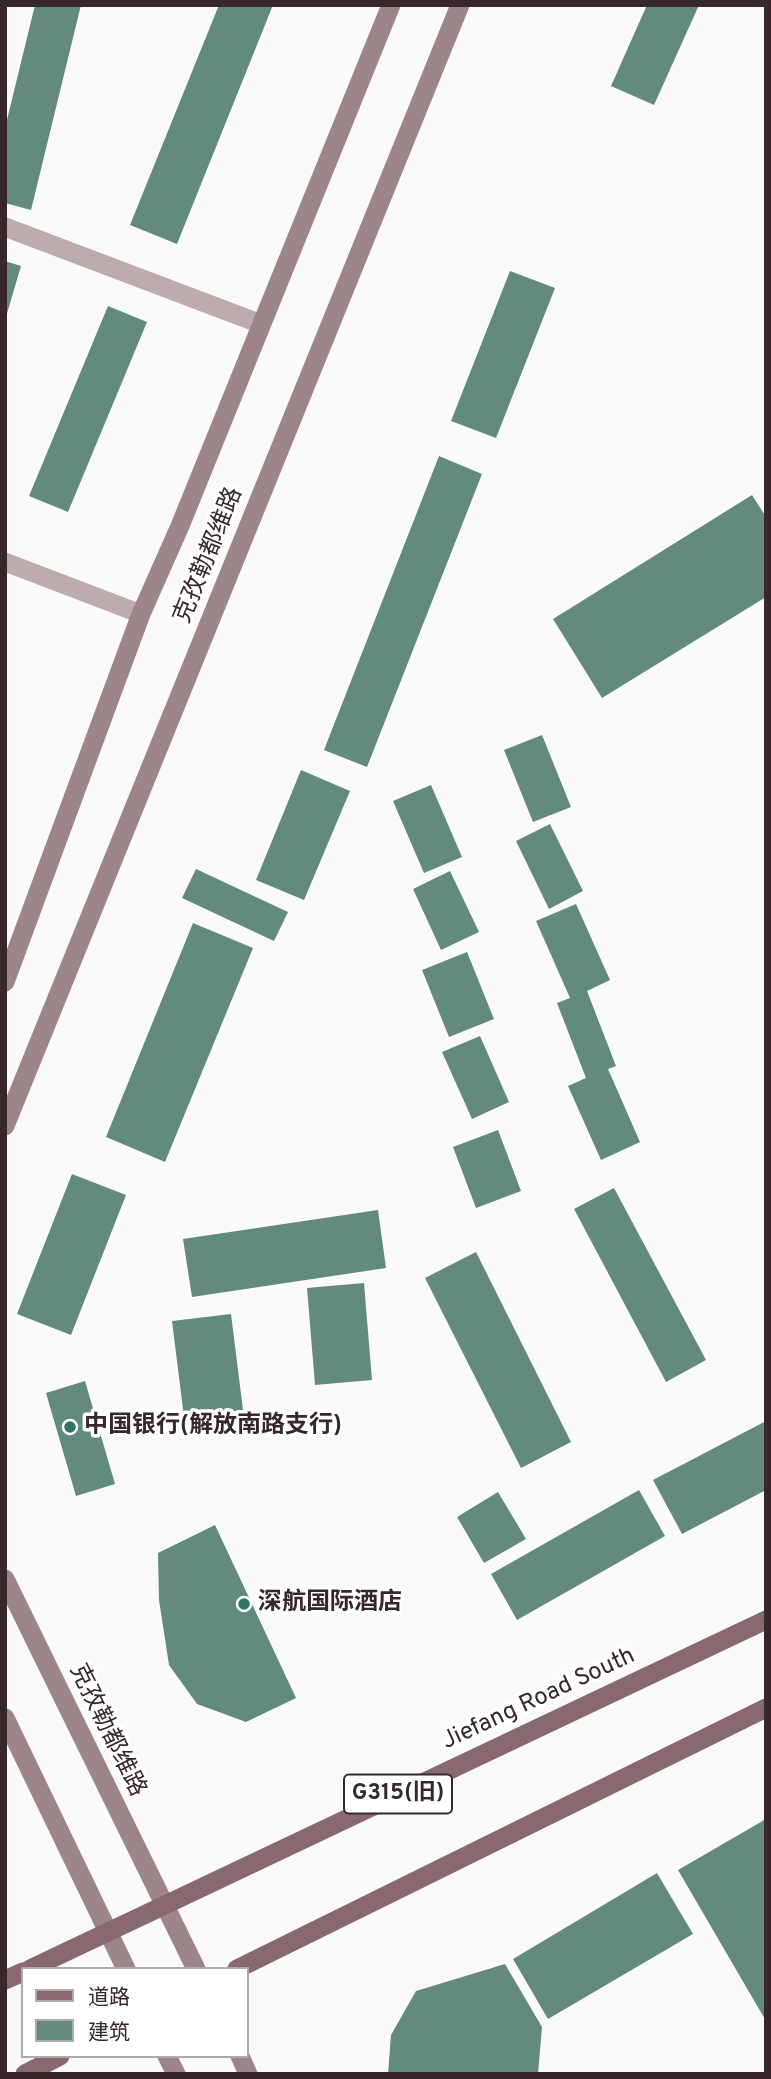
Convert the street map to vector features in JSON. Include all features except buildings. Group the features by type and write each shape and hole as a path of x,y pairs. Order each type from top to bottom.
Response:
{"main road":[{"name":"克孜勒都维路","path":"5,982 141,614 180,526 391,5"},
{"name":"克孜勒都维路","path":"5,1126 460,5"},
{"name":"克孜勒都维路","path":"5,1579 195,1967"},
{"name":"Jiefang Road South","path":"34,1967 766,1620"},
{"path":"241,1967 766,1708"},
{"path":"5,1718 125,1967"},
{"path":"5,1980 21,1973"},
{"path":"25,2074 56,2058"},
{"path":"168,2058 176,2074"},
{"path":"241,2058 248,2074"}],"street":[{"path":"5,227 261,324"},
{"path":"5,562 141,614"}],"place":[{"name":"中国银行(解放南路支行)","path":"70,1427"},
{"name":"深航国际酒店","path":"244,1604"}]}
